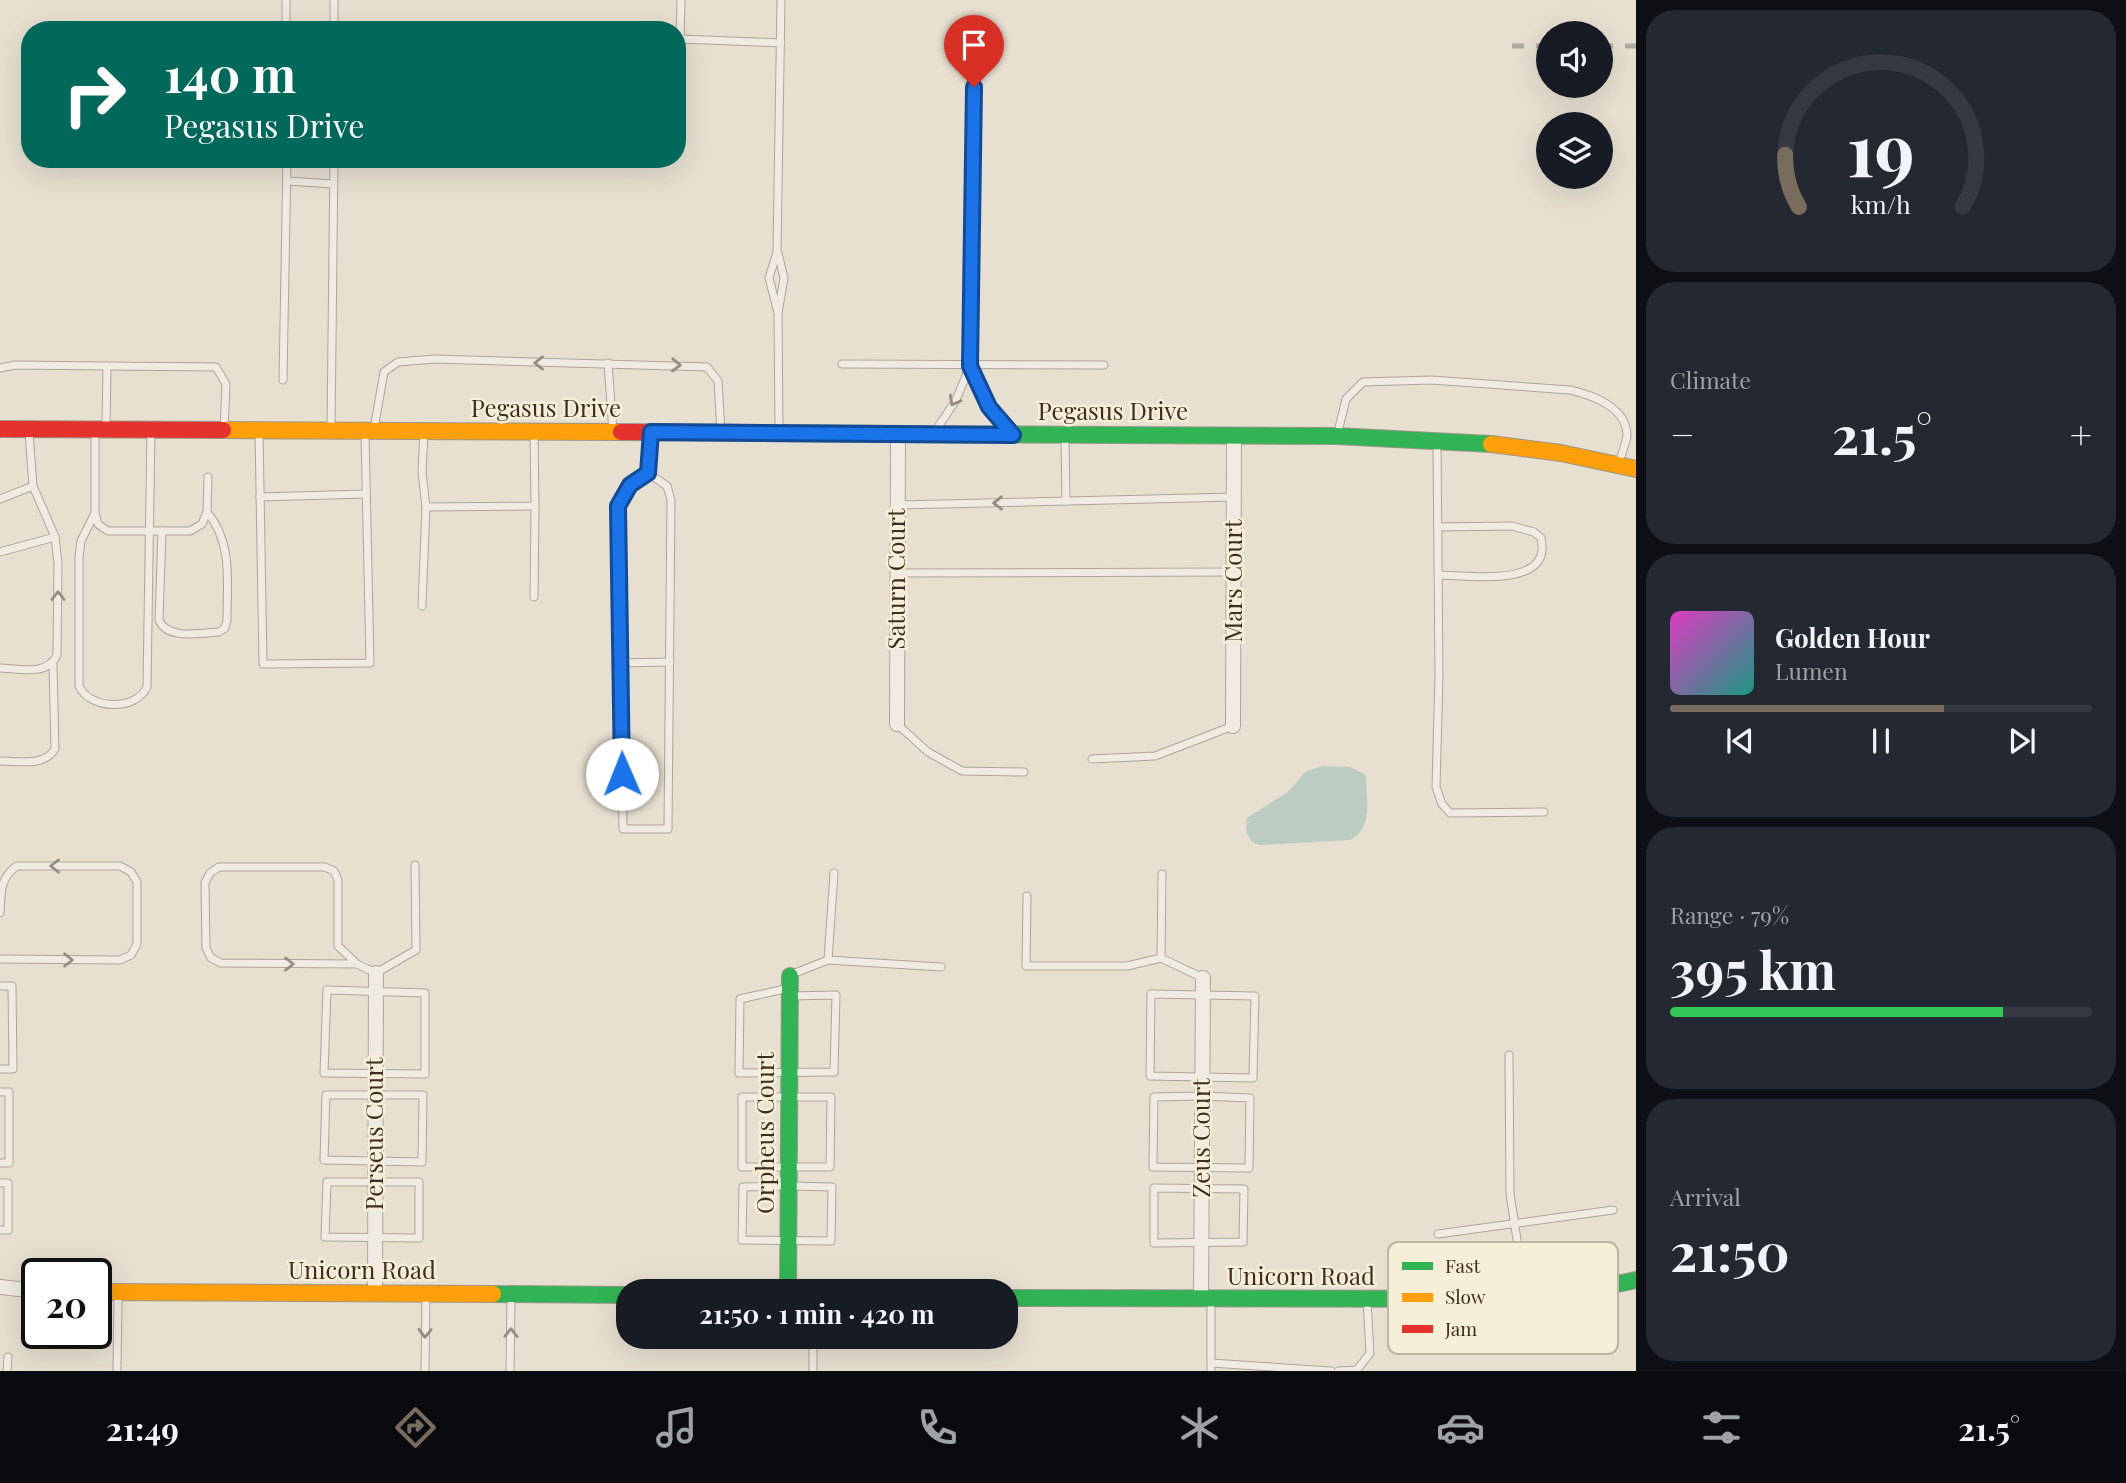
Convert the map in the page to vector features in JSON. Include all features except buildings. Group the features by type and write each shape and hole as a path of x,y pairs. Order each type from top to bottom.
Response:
{"street":[{"name":"Pegasus Drive","path":"0,429 1336,436 1437,439 1534,447 1636,468"},
{"name":"Saturn Court","path":"897,724 898,434"},
{"name":"Mars Court","path":"1233,726 1234,436"},
{"name":"Perseus Court","path":"374,1294 376,973"},
{"name":"Zeus Court","path":"1203,978 1202,1243 1206,1299"},
{"name":"Orpheus Court","path":"788,1279 790,987"},
{"name":"Unicorn Road","path":"1618,1284 1636,1280"},
{"path":"0,1287 21,1289"},
{"name":"Unicorn Road","path":"112,1292 616,1295"},
{"name":"Unicorn Road","path":"1018,1297 1388,1300"}],"lane":[{"path":"286,0 286,21"},
{"path":"334,0 334,21"},
{"path":"680,21 681,0"},
{"path":"778,313 769,278 777,252 781,0"},
{"path":"933,434 956,400 970,366 974,33"},
{"path":"686,39 781,43"},
{"path":"283,380 287,168"},
{"path":"331,430 334,168"},
{"path":"287,181 334,184"},
{"path":"777,252 785,278 778,313 779,433"},
{"path":"259,430 263,664 370,663 366,494 370,431 384,372 398,362 435,359 707,367 718,381 721,433"},
{"path":"608,363 613,432"},
{"path":"842,364 1104,365"},
{"path":"0,368 15,365 216,367 226,384 224,430"},
{"path":"107,366 95,513 98,524 108,531 190,531 202,524 207,512 208,477"},
{"path":"970,366 989,407 1013,435"},
{"path":"1336,436 1346,399 1363,382 1431,380 1570,390 1590,394 1608,405 1621,418 1627,435 1619,464"},
{"path":"0,761 41,761 50,757 55,749 53,665 57,655 58,563 55,537 33,486 29,429"},
{"path":"95,513 81,541 79,558 79,685 84,696 93,702 132,703 142,697 147,687 151,429"},
{"path":"422,606 426,507 422,472 424,431"},
{"path":"534,432 534,597"},
{"path":"648,473 651,432"},
{"path":"1065,435 1066,501"},
{"path":"1437,439 1436,787 1442,804 1450,813 1544,812"},
{"path":"648,473 667,486 671,499 668,829 623,829 618,506 630,485 648,473"},
{"path":"0,499 33,486"},
{"path":"260,497 366,494"},
{"path":"898,505 1234,497"},
{"path":"426,507 535,506"},
{"path":"162,531 159,620 162,628 170,633 219,632 225,628 227,620 226,545 220,527 207,512"},
{"path":"1438,527 1524,528 1541,538 1544,549 1537,564 1523,574 1438,575"},
{"path":"0,552 55,537"},
{"path":"897,573 1234,572"},
{"path":"620,663 670,662"},
{"path":"0,668 44,669 53,665"},
{"path":"897,724 928,752 962,771 1024,772"},
{"path":"1092,759 1155,756 1233,726"},
{"path":"357,964 221,962 211,958 206,948 205,883 210,873 219,867 325,867 334,871 338,880 338,946 357,964 376,973 416,950 415,865"},
{"path":"0,913 2,882 7,872 17,866 120,866 131,872 136,882 137,944 131,955 120,960 0,959"},
{"path":"828,960 834,873"},
{"path":"1161,958 1162,874"},
{"path":"1027,896 1026,966 1127,965 1161,958 1203,978"},
{"path":"790,987 835,995 834,1072 739,1073 740,999 790,987 828,960 941,967"},
{"path":"0,986 12,986 13,1069 0,1069"},
{"path":"327,990 376,990 425,993 425,1074 324,1073 327,990"},
{"path":"1151,994 1203,994 1255,996 1253,1078 1150,1076 1151,994"},
{"path":"1509,1055 1510,1194 1517,1242"},
{"path":"0,1092 9,1092 9,1163 0,1163"},
{"path":"326,1095 376,1096 423,1095 422,1162 324,1160 326,1095"},
{"path":"1202,1096 1250,1098 1249,1168 1153,1167 1154,1097 1202,1096"},
{"path":"742,1097 789,1097 831,1097 830,1167 742,1167 742,1097"},
{"path":"327,1182 375,1182 419,1182 419,1238 325,1237 327,1182"},
{"path":"4,1183 4,1230"},
{"path":"789,1186 832,1186 831,1241 742,1240 743,1187 789,1186"},
{"path":"1153,1188 1202,1188 1244,1189 1243,1242 1154,1243 1153,1188"},
{"path":"1438,1234 1515,1226 1614,1210"},
{"path":"117,1371 118,1292"},
{"path":"425,1371 426,1294"},
{"path":"510,1371 511,1295"},
{"path":"1206,1299 1211,1367 1331,1371"},
{"path":"1366,1300 1370,1371"},
{"path":"813,1349 813,1371"},
{"path":"1338,1371 1357,1370 1370,1353"},
{"path":"8,1357 8,1371"}],"shaded area":[{"path":"1322,766 1350,767 1366,775 1366,820 1358,835 1350,840 1259,845 1251,841 1246,831 1247,818 1289,791 1305,772"}],"railway":[{"path":"1512,46 1536,46"},
{"path":"1613,46 1636,46"}],"traffic: fast":[{"path":"912,434 1336,436 1491,444"},
{"path":"788,1279 790,976"},
{"path":"1618,1284 1636,1280"},
{"path":"493,1294 616,1295"},
{"path":"1018,1298 1388,1299"}],"traffic: slow":[{"path":"223,430 621,432"},
{"path":"1491,444 1561,453 1636,469"},
{"path":"112,1292 493,1294"}],"traffic: jam":[{"path":"0,429 223,430"},
{"path":"621,432 912,434"}],"route":[{"path":"622,774 618,506 630,485 648,473 651,432 1013,435 989,407 970,366 974,87"}]}
